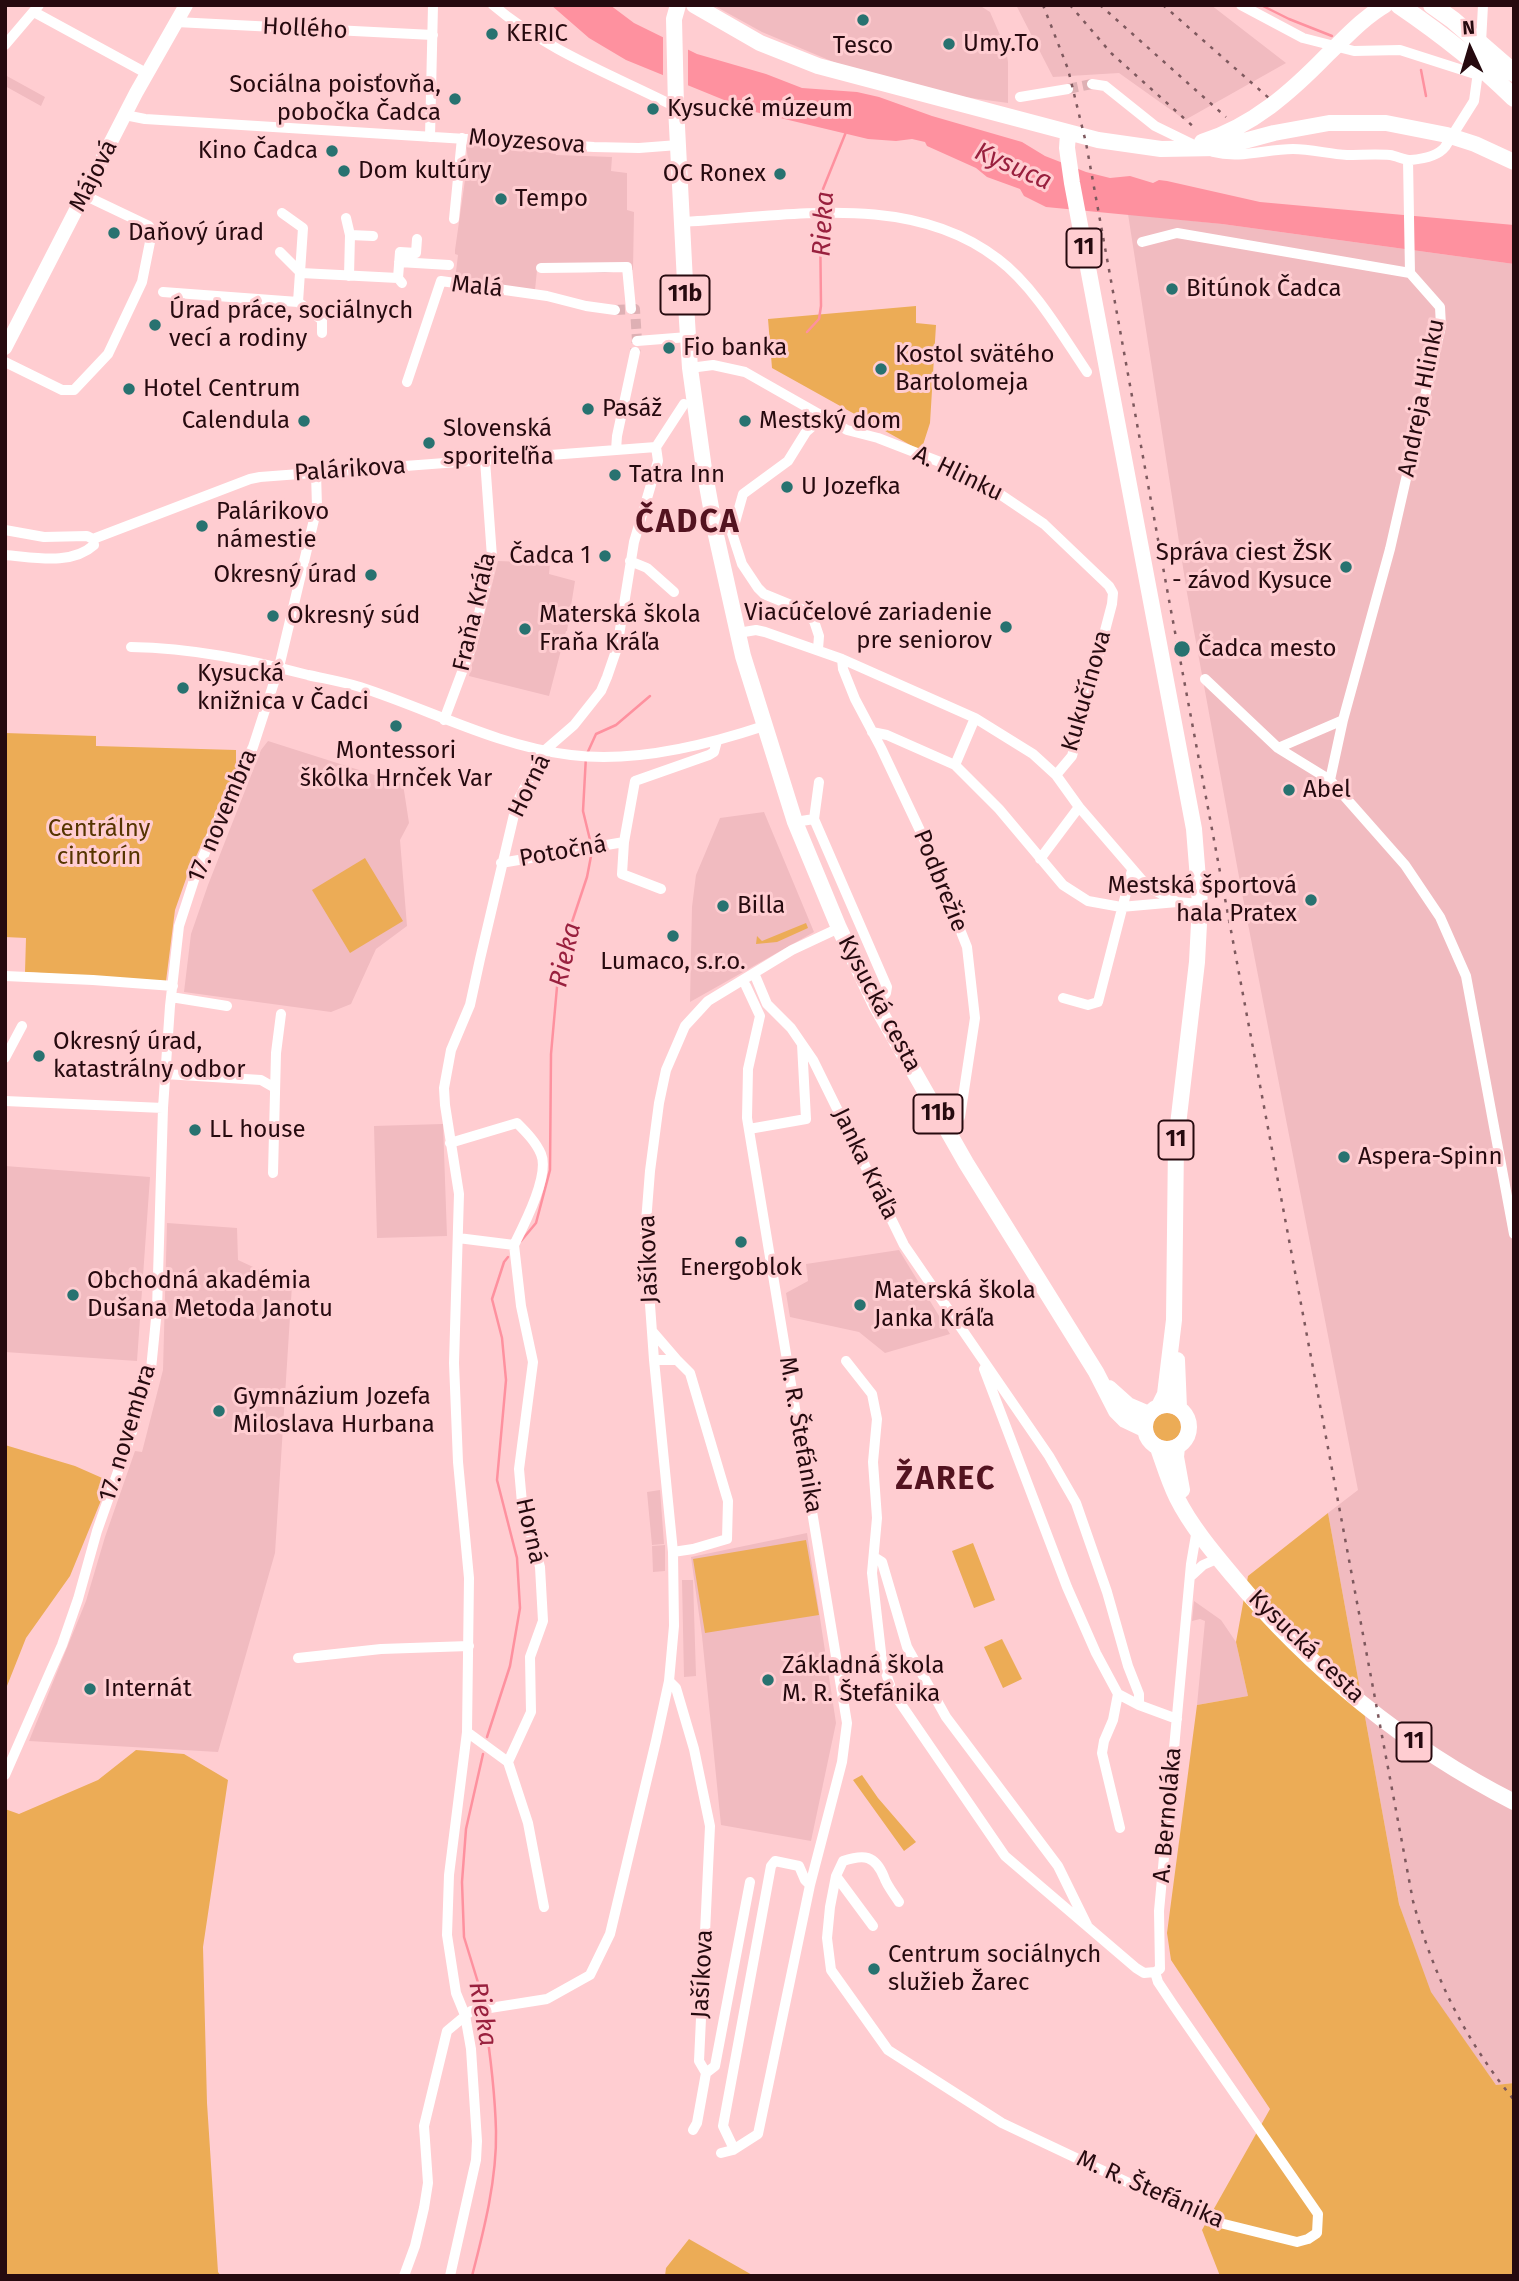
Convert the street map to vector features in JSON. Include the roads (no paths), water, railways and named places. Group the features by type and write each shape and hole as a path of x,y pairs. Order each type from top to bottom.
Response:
{"highway":[{"path":"1399,5 1477,64 1514,98"},
{"path":"1432,5 1462,27 1514,73"}],"main road":[{"name":"Májová","path":"5,348 146,73 186,5"},
{"path":"694,5 737,31 784,53 852,76 1068,133 1132,146 1218,148 1301,127 1329,123 1386,123 1438,132 1475,144 1514,162"},
{"path":"1179,149 1218,137 1261,114 1303,79 1362,21 1385,5"},
{"name":"11b","path":"676,15 676,103 690,368 711,511 738,633 764,726"},
{"name":"11","path":"1068,133 1071,174 1105,363 1150,587 1194,829 1200,904 1197,962 1176,1142 1174,1320 1179,1408"},
{"name":"Kysucká cesta","path":"764,726 795,821 839,928 876,1005 966,1163 1096,1373 1116,1411 1125,1420 1150,1416 1172,1405 1184,1412 1189,1425 1187,1438 1177,1447 1177,1468 1193,1522"},
{"name":"11","path":"1150,1416 1165,1394 1174,1320"},
{"name":"Kysucká cesta","path":"1150,1416 1149,1441 1158,1448 1171,1486 1219,1558 1270,1618 1323,1671 1417,1744 1456,1770 1514,1802"},
{"path":"1158,1448 1168,1450 1177,1447"}],"street":[{"path":"430,137 433,5"},
{"path":"493,5 516,25 607,75 676,103"},
{"path":"1241,5 1303,38 1354,51 1400,50 1478,75"},
{"path":"1092,84 1105,86 1136,113 1166,132 1221,154 1248,155 1296,149 1346,155 1395,155 1408,160 1422,158 1442,152 1474,100 1478,75 1481,6"},
{"path":"5,45 37,8 146,73"},
{"name":"Hollého","path":"176,22 433,35"},
{"path":"1020,97 1068,89"},
{"name":"Moyzesova","path":"125,115 145,119 594,147 678,145"},
{"path":"454,219 462,138"},
{"path":"1142,242 1177,233 1410,268 1408,160"},
{"path":"5,362 62,390 74,390 108,354 120,330 142,282 150,242 149,226 84,195"},
{"path":"282,213 303,228 298,302"},
{"path":"681,222 826,213 880,215 947,229 976,243 1019,278 1087,372"},
{"path":"345,218 350,236 349,275"},
{"path":"350,236 373,236"},
{"path":"280,252 300,273 400,280 400,252 419,253 417,239"},
{"path":"399,262 449,265"},
{"path":"541,268 627,267 631,309"},
{"name":"Andreja Hlinku","path":"1330,780 1343,720 1390,549 1441,326 1440,307 1410,268"},
{"name":"Malá","path":"407,382 440,281 547,296 615,310"},
{"path":"254,286 258,299"},
{"path":"163,292 298,302 322,320 322,333"},
{"path":"616,450 636,346 688,337"},
{"name":"A. Hlinku","path":"690,368 713,365 745,372 847,429 953,467 997,491 1044,524 1103,579 1111,589 1112,604"},
{"path":"656,447 684,404"},
{"path":"817,414 815,424 806,432 788,461 743,494 732,533 743,564 764,594 803,610 814,621 819,636 818,649"},
{"name":"Palárikova","path":"5,530 44,537 86,536 93,539 250,479 656,447"},
{"name":"Horná","path":"450,2276 477,2149 468,2013 456,1993 447,1935 449,1875 467,1732 470,1578 458,1462 454,1363 459,1194 444,1105 447,1068 456,1035 474,992 501,863 517,802 544,751 574,724 601,691 617,648 631,561 658,461 656,447"},
{"name":"Fraňa Kráľa","path":"444,720 471,648 492,557 485,460"},
{"name":"17. novembra","path":"5,1775 62,1645 151,1369 157,1308 163,1108 179,926 195,877 223,808 253,747 279,667 317,507 316,473"},
{"path":"5,555 63,558 86,553 94,545 93,539"},
{"path":"631,561 648,568 674,592"},
{"name":"Kukučínova","path":"1056,775 1072,756 1112,604"},
{"name":"Kukučínova","path":"738,633 756,630 818,649 975,718 1033,754 1056,775 1079,807 1148,887 1177,902"},
{"path":"131,648 171,648 279,667 360,687 444,720 530,748 573,756 657,752 717,741 764,726"},
{"name":"Podbrežie","path":"842,659 855,699 925,839 967,947 975,1018 960,1117"},
{"path":"1205,679 1278,748 1330,780 1405,865 1440,917 1466,976 1514,1234"},
{"path":"955,765 975,718"},
{"path":"1278,748 1343,720"},
{"path":"872,732 887,735 955,765 999,809 1063,885 1088,901 1121,907 1177,902 1200,904"},
{"name":"Potočná","path":"661,889 622,874 624,842 635,781 709,755 714,752 717,741"},
{"path":"819,782 814,819 887,987 886,993 876,1005"},
{"path":"1040,859 1079,807"},
{"path":"795,821 814,819"},
{"name":"Potočná","path":"501,863 624,842"},
{"path":"1063,998 1088,1005 1098,1002 1132,870"},
{"name":"Jašíkova","path":"468,2013 547,1999 590,1975 610,1934 668,1681 674,1626 673,1552 645,1235 650,1171 666,1070 680,1035 691,1017 708,1001 792,950 839,928"},
{"name":"Janka Kráľa","path":"754,974 767,1004 791,1028 813,1060 904,1245 1049,1456 1076,1503 1139,1694 1139,1705"},
{"path":"5,976 93,979 173,986"},
{"name":"M. R. Štefánika","path":"721,2152 734,2149 758,2134 810,1885 842,1762 847,1723 749,1129 748,1069 760,1016 746,986"},
{"path":"171,998 227,1006"},
{"path":"273,1173 275,1088 281,1014"},
{"path":"5,1058 22,1027"},
{"path":"749,1129 806,1119 802,1043"},
{"path":"166,1074 261,1080 275,1088"},
{"path":"5,1101 163,1108"},
{"path":"450,1143 517,1123 543,1156 541,1177 527,1220 514,1245 458,1238"},
{"name":"Horná","path":"508,1762 531,1712 530,1657 543,1621 540,1567 519,1486 533,1362 521,1306 514,1245"},
{"path":"652,1331 690,1373 728,1501 727,1539 673,1552"},
{"name":"Janka Kráľa","path":"978,1354 1067,1587 1096,1653 1118,1694"},
{"path":"654,1360 677,1360"},
{"path":"846,1362 872,1394 877,1419 873,1462 877,1518 872,1573 881,1661 892,1691 1005,1856 1136,1968 1144,1973 1155,1972"},
{"name":"A. Bernoláka","path":"1155,1972 1160,1969 1159,1911 1191,1576 1193,1522"},
{"path":"874,1558 882,1562 907,1647 946,1717 1058,1866 1090,1931"},
{"path":"1191,1576 1203,1565 1219,1558"},
{"path":"298,1658 381,1649 469,1646"},
{"name":"Jašíkova","path":"668,1681 676,1688 694,1749 709,1826 699,2061 706,2073 715,2066 750,1882"},
{"path":"1120,1828 1102,1753 1118,1694 1139,1705 1177,1718"},
{"path":"467,1732 508,1762 528,1823 544,1907"},
{"path":"873,1926 836,1876 842,1861 857,1857 873,1859 881,1868 899,1902"},
{"path":"734,2149 723,2126 771,1866 775,1861 799,1866 810,1885"},
{"name":"M. R. Štefánika","path":"836,1876 827,1938 831,1970 888,2050 1002,2123 1147,2192 1220,2223 1297,2242 1317,2234 1318,2214 1174,2006 1158,1982 1155,1972"},
{"path":"404,2276 420,2227 426,2196 428,2157 425,2126 430,2098 447,2031 468,2013"},
{"path":"693,2130 697,2123 706,2073"}],"water":[{"name":"Kysuca","path":"551,5 610,5 634,23 697,54 766,74 802,88 857,92 879,97 932,116 1022,142 1045,156 1110,178 1130,176 1153,183 1159,180 1167,181 1260,202 1514,225 1514,264 1222,224 1046,207 1024,196 1020,189 987,177 976,168 927,146 925,142 912,139 868,139 751,111 626,60 589,38"}],"waterway":[{"path":"1261,5 1332,36"},
{"path":"1421,70 1426,96"},
{"name":"Rieka","path":"820,211 823,189 846,132"},
{"name":"Rieka","path":"807,332 819,319 821,306 820,218"},
{"name":"Rieka","path":"591,844 583,811 586,756 596,734 616,725 650,696"},
{"name":"Rieka","path":"521,1241 536,1223 550,1170 551,1054 557,987 569,931 587,877 592,851"},
{"name":"Rieka","path":"487,1737 510,1666 520,1608 517,1558 497,1480 506,1380 502,1338 492,1299 508,1257"},
{"name":"Rieka","path":"483,1754 466,1829 462,1882 464,1937 483,2006"},
{"name":"Rieka","path":"472,2276 489,2204 496,2149 493,2087 484,2013"}],"tunnel":[{"path":"1068,89 1092,84"},
{"path":"615,310 635,309 635,352"}],"railway":[{"path":"1043,5 1068,69 1086,143 1413,1901 1430,1955 1453,2006 1480,2054 1514,2100"},
{"path":"1070,5 1111,53 1196,129"},
{"path":"1100,5 1226,117"},
{"path":"1163,5 1270,99"}],"place":[{"name":"Tesco","path":"863,20"},
{"name":"KERIC","path":"492,34"},
{"name":"Umy.To","path":"949,44"},
{"name":"Sociálna poisťovňa, pobočka Čadca","path":"455,99"},
{"name":"Kysucké múzeum","path":"653,109"},
{"name":"Kino Čadca","path":"332,151"},
{"name":"Dom kultúry","path":"344,171"},
{"name":"OC Ronex","path":"780,174"},
{"name":"Tempo","path":"501,199"},
{"name":"Daňový úrad","path":"114,233"},
{"name":"Bitúnok Čadca","path":"1172,289"},
{"name":"Úrad práce, sociálnych vecí a rodiny","path":"155,325"},
{"name":"Fio banka","path":"669,348"},
{"name":"Kostol svätého Bartolomeja","path":"881,369"},
{"name":"Hotel Centrum","path":"129,389"},
{"name":"Pasáž","path":"588,409"},
{"name":"Calendula","path":"304,421"},
{"name":"Mestský dom","path":"745,421"},
{"name":"Slovenská sporiteľňa","path":"429,443"},
{"name":"Tatra Inn","path":"615,475"},
{"name":"U Jozefka","path":"787,487"},
{"name":"Palárikovo námestie","path":"202,526"},
{"name":"Čadca 1","path":"605,556"},
{"name":"Správa ciest ŽSK - závod Kysuce","path":"1346,567"},
{"name":"Okresný úrad","path":"371,575"},
{"name":"Okresný súd","path":"273,616"},
{"name":"Viacúčelové zariadenie pre seniorov","path":"1006,627"},
{"name":"Materská škola Fraňa Kráľa","path":"525,629"},
{"name":"Čadca mesto","path":"1182,649"},
{"name":"Kysucká knižnica v Čadci","path":"183,688"},
{"name":"Montessori škôlka Hrnček Var","path":"396,726"},
{"name":"Abel","path":"1289,790"},
{"name":"Mestská športová hala Pratex","path":"1311,900"},
{"name":"Billa","path":"723,906"},
{"name":"Lumaco, s.r.o.","path":"673,936"},
{"name":"Okresný úrad, katastrálny odbor","path":"39,1056"},
{"name":"LL house","path":"195,1130"},
{"name":"Aspera-Spinn","path":"1344,1157"},
{"name":"Energoblok","path":"741,1242"},
{"name":"Obchodná akadémia Dušana Metoda Janotu","path":"73,1295"},
{"name":"Materská škola Janka Kráľa","path":"860,1305"},
{"name":"Gymnázium Jozefa Miloslava Hurbana","path":"219,1411"},
{"name":"Základná škola M. R. Štefánika","path":"768,1680"},
{"name":"Internát","path":"90,1689"},
{"name":"Centrum sociálnych služieb Žarec","path":"874,1969"}],"district":[{"name":"ČADCA","path":"688,523"},
{"name":"ŽAREC","path":"946,1480"}],"park label":[{"name":"Centrálny cintorín","path":"99,843"}]}
